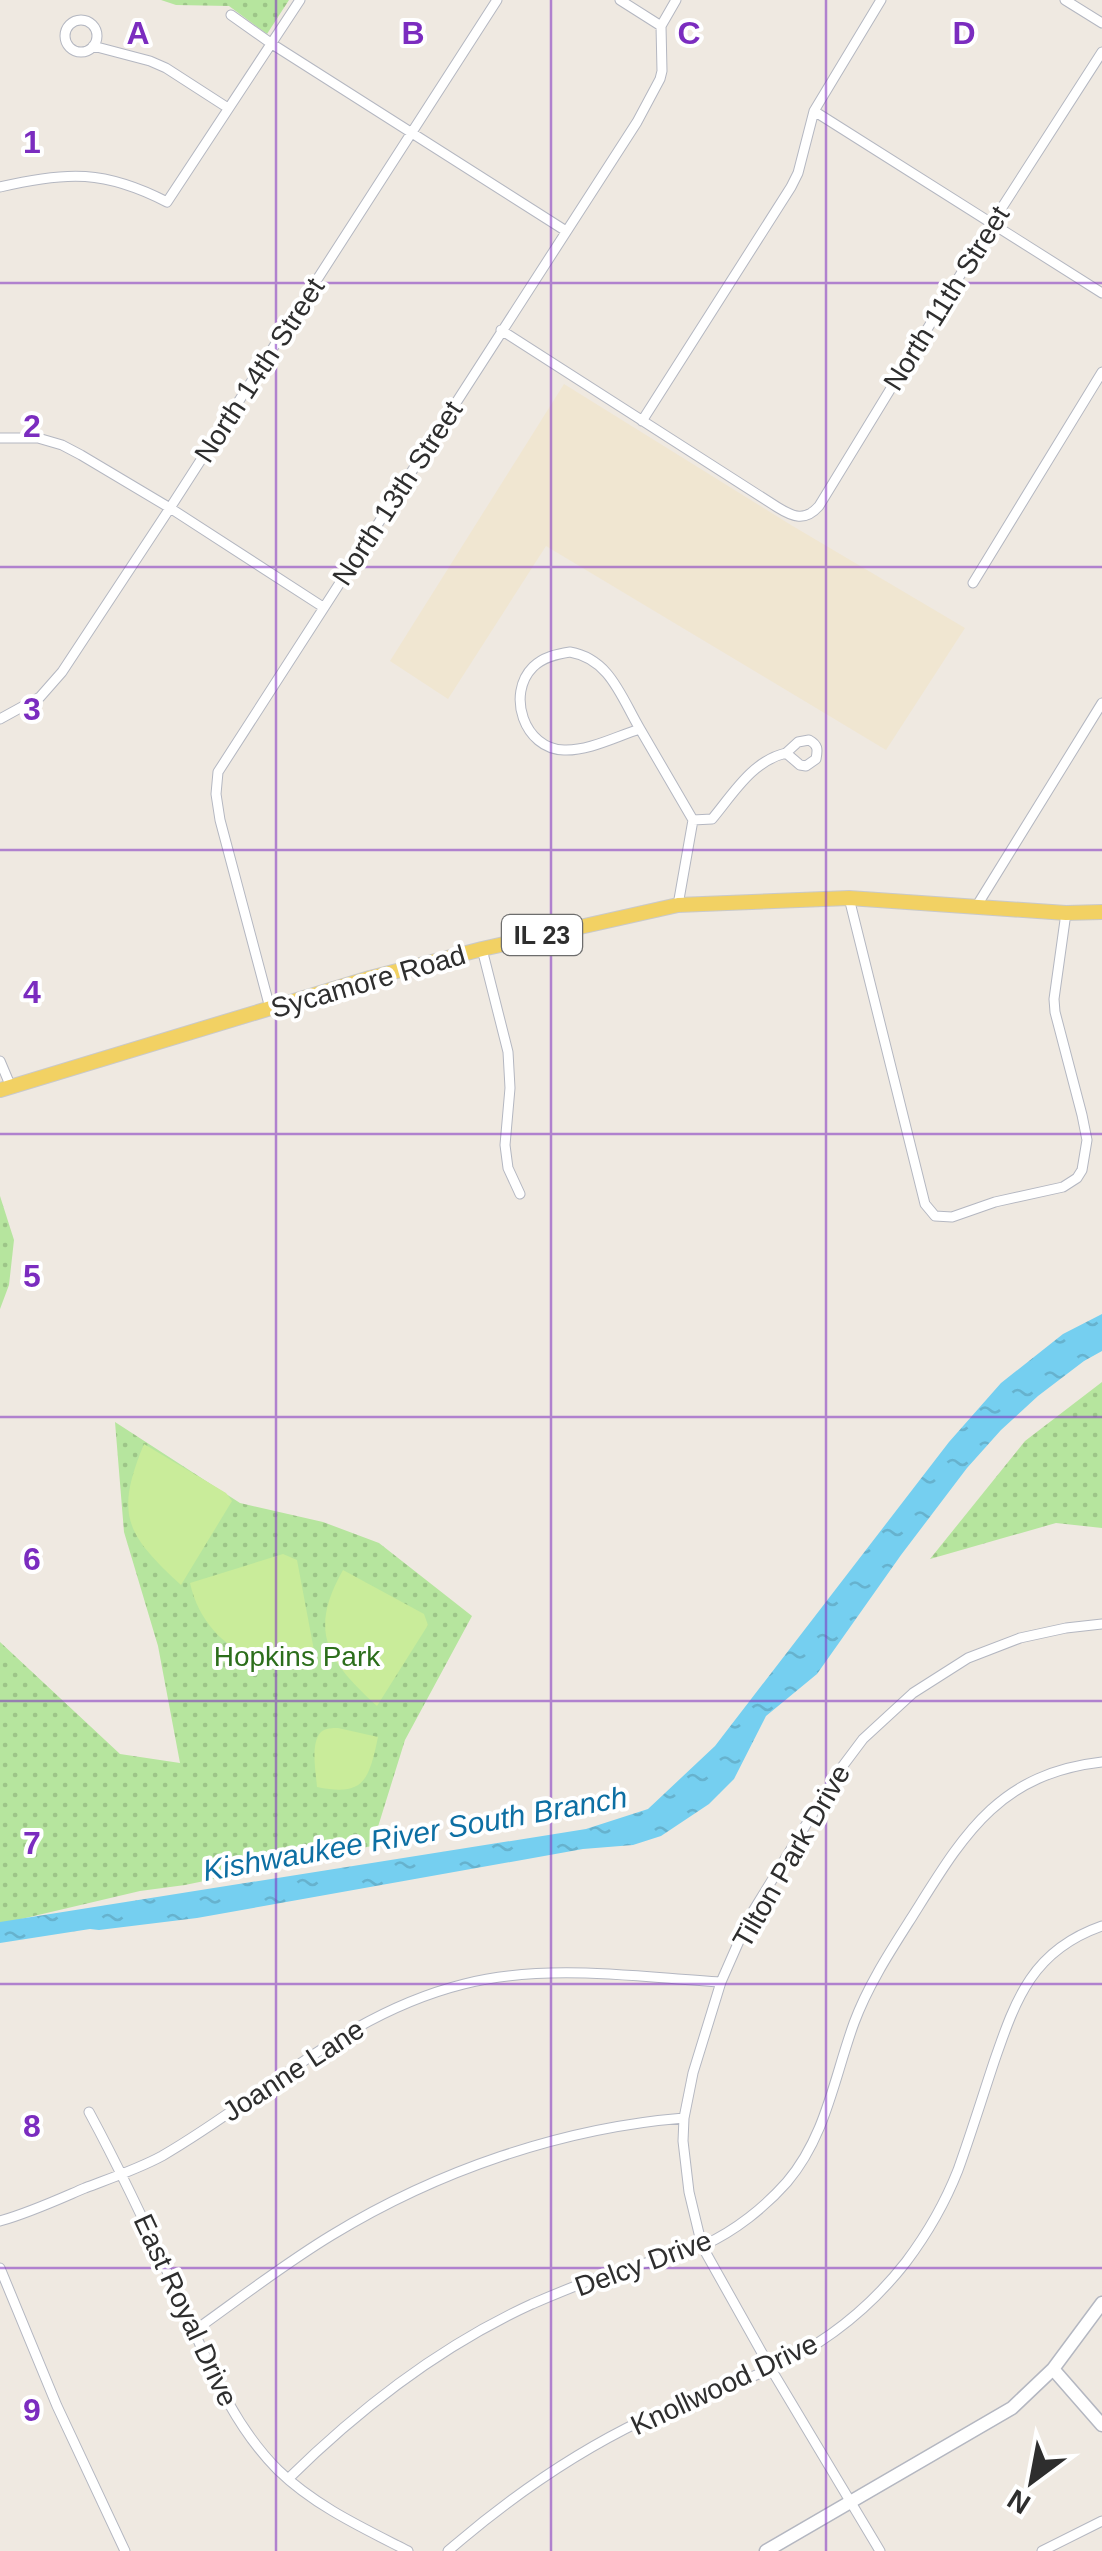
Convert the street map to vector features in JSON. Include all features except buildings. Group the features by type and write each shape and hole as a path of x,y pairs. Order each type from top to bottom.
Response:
{"main road":[{"name":"Sycamore Road","path":"5,1088 370,978 678,904 849,898 1102,912"}],"street":[{"path":"0,187 48,176 90,176 130,184 168,202 300,0"},
{"name":"North 14th Street","path":"0,718 30,704 51,685 170,508 497,0"},
{"path":"620,0 660,26 676,0"},
{"path":"502,330 642,421 791,187 814,110 881,0"},
{"path":"1065,0 1102,23"},
{"path":"231,15 566,231"},
{"name":"North 13th Street","path":"270,1008 220,820 218,772 657,88 662,71 660,26"},
{"path":"93,46 150,60 228,108"},
{"name":"North 11th Street","path":"642,421 777,507 800,517 810,514 819,506 1102,52"},
{"path":"814,110 1102,293"},
{"path":"974,584 1102,372"},
{"path":"0,438 38,438 62,445 170,508 323,607"},
{"path":"640,729 577,749 554,749 534,735 523,718 522,684 530,670 548,657 570,652 587,656 604,668 640,729 693,820 678,904"},
{"path":"976,907 1102,703"},
{"path":"693,820 712,818 759,765 786,753"},
{"path":"849,898 926,1204 936,1216 947,1218 1063,1187 1082,1170 1086,1140 1054,1000 1066,912"},
{"path":"482,949 508,1052 510,1088 505,1145 508,1168 520,1194"},
{"path":"0,1062 5,1088"},
{"name":"Tilton Park Drive","path":"880,2551 770,2369 702,2246 687,2180 684,2118 696,2062 721,1982 766,1886 863,1739 928,1682 983,1651 1020,1638 1102,1624"},
{"name":"Delcy Drive","path":"288,2479 396,2384 476,2332 614,2271 702,2246 765,2205 804,2160 821,2127 863,2002 892,1948 968,1830 988,1810 1037,1779 1102,1762"},
{"name":"Knollwood Drive","path":"448,2551 519,2492 592,2446 643,2420 770,2369 824,2339 856,2315 906,2263 936,2218 1022,1990 1055,1951 1102,1926"},
{"name":"Joanne Lane","path":"0,2220 122,2174 177,2146 362,2023 439,1992 504,1977 548,1973 721,1982"},
{"name":"East Royal Drive","path":"89,2112 239,2422 288,2479 330,2510 408,2551"},
{"path":"194,2331 300,2255 423,2187 552,2141 684,2118"},
{"path":"0,2268 125,2551"},
{"path":"766,2551 994,2420 1053,2369 1102,2304"},
{"path":"1053,2369 1102,2425"},
{"path":"1042,2551 1102,2521"}],"shaded area":[{"path":"564,384 965,628 886,750 546,546 448,699 390,661"}],"green space":[{"path":"161,0 289,0 267,34 229,6 176,5"},
{"path":"0,1196 14,1240 9,1285 0,1309"},
{"path":"1102,1382 1102,1528 1056,1523 930,1559 1025,1441"},
{"name":"Hopkins Park","path":"115,1422 240,1503 323,1522 379,1543 472,1616 405,1740 372,1846 140,1891 0,1924 0,1642 120,1754 180,1763 158,1646 124,1532"},
{"path":"144,1444 226,1493 232,1501 181,1585 148,1552 131,1523 130,1489"},
{"path":"283,1554 297,1560 316,1661 274,1663 236,1649 207,1622 190,1583"},
{"path":"343,1570 424,1614 428,1625 377,1706 346,1675 328,1645 326,1612"},
{"path":"338,1728 378,1737 371,1764 355,1787 317,1787 314,1758 318,1737 325,1730"}],"water":[{"path":"1102,1314 1102,1351 1038,1396 1001,1430 901,1555 817,1674 766,1716 734,1779 709,1804 661,1836 633,1845 583,1849 197,1918 0,1943 0,1922 586,1829 648,1809 715,1746 949,1442 1001,1383 1063,1334"}],"water label":[{"name":"Kishwaukee River South Branch","path":"415,1834"}]}
